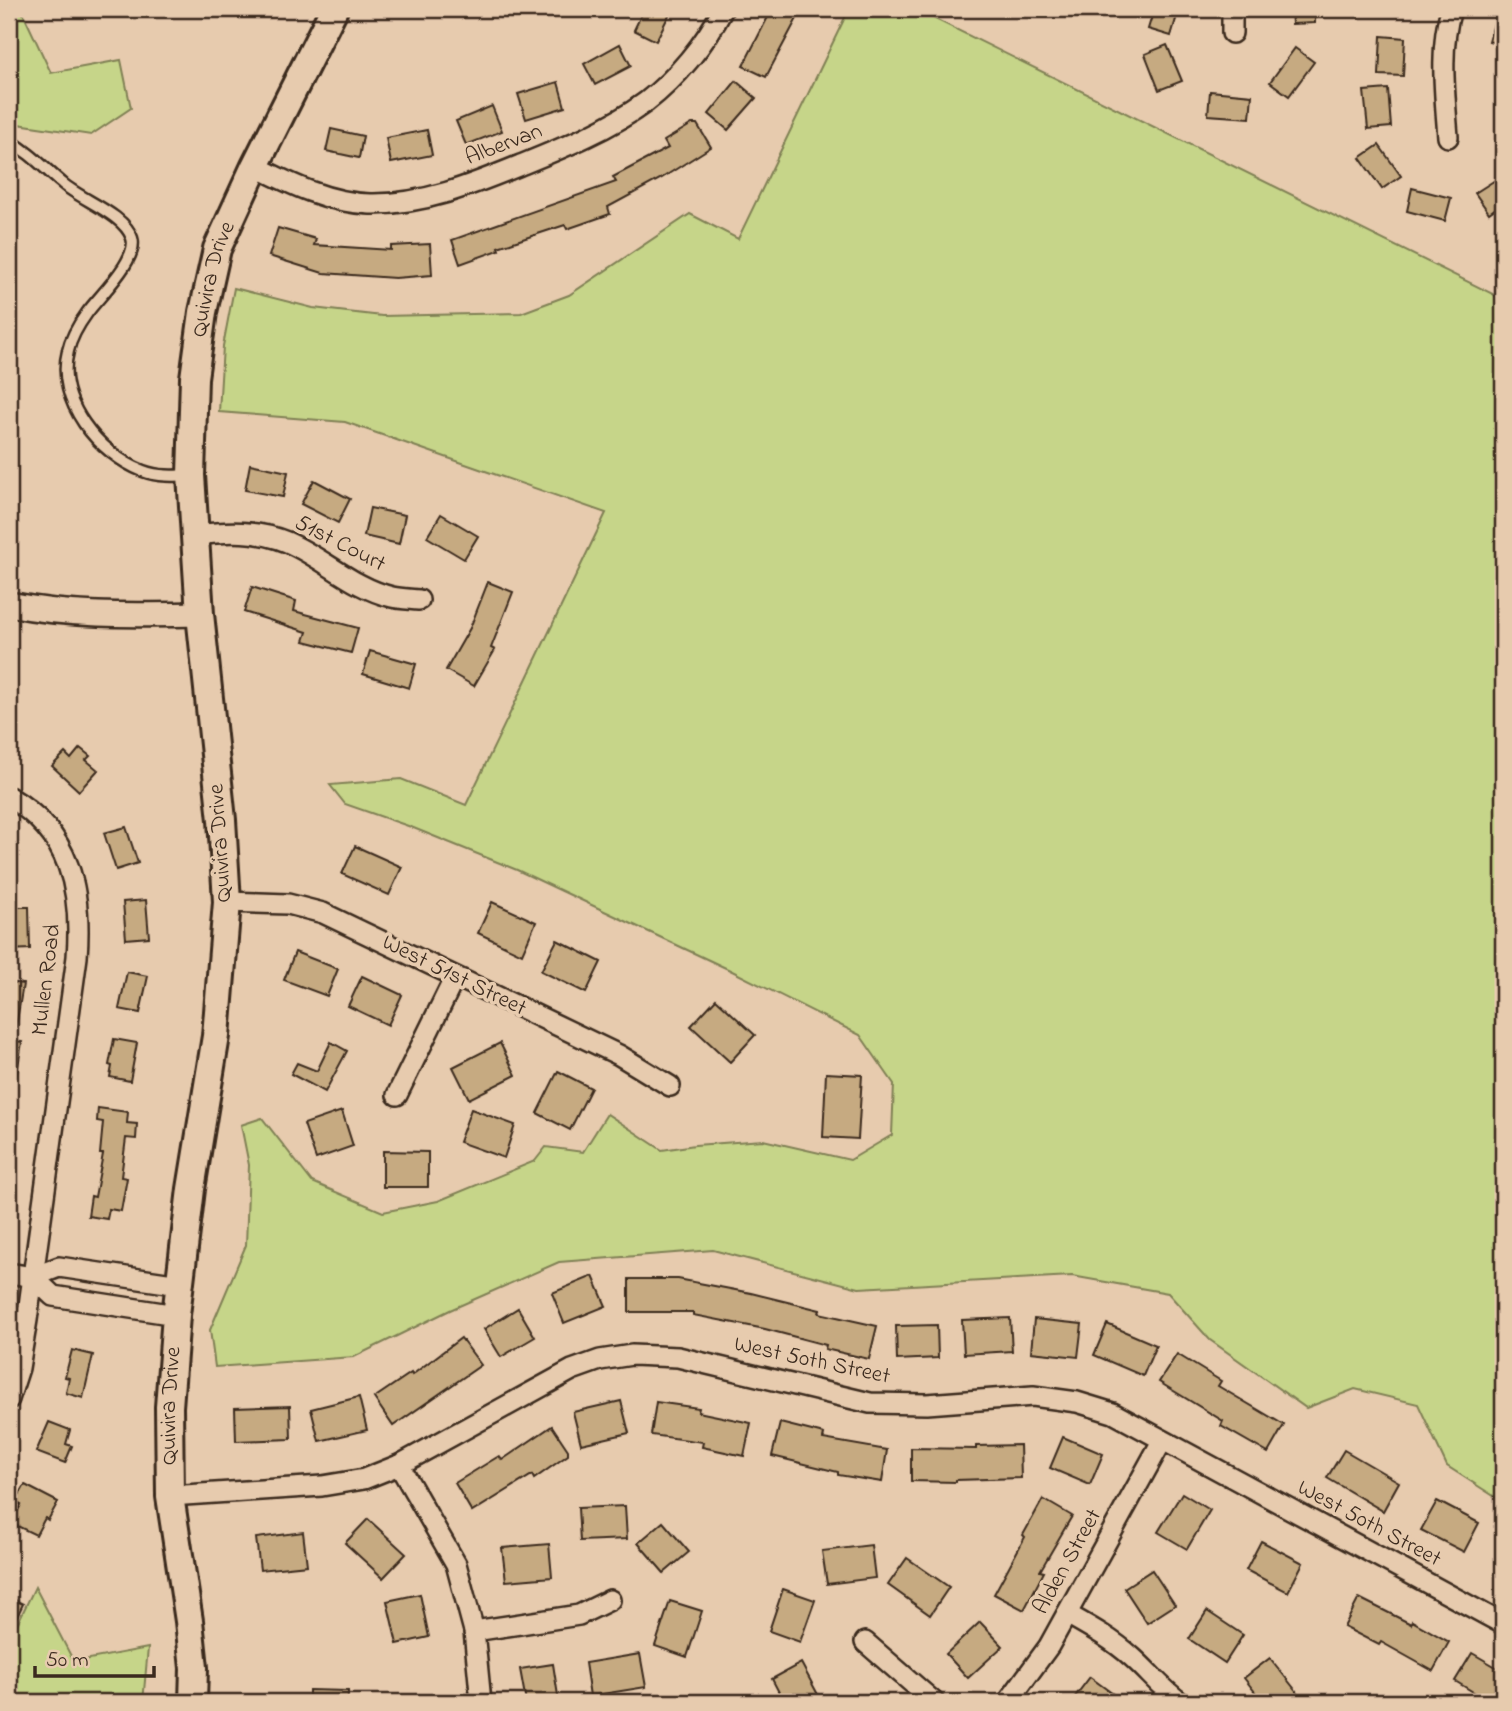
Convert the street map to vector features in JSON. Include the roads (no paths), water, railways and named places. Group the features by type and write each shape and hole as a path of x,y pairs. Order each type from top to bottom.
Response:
{"main road":[{"name":"Quivira Drive","path":"193,1702 194,1668 189,1621 170,1496 169,1407 176,1315 191,1189 216,1036 227,902 222,820 200,614 197,535 191,475 194,378 203,312 217,249 255,166 334,9"}],"street":[{"name":"Albervan","path":"255,166 299,187 345,201 371,204 429,198 453,191 565,147 618,120 647,101 690,59 723,9"},
{"path":"1232,9 1232,33"},
{"path":"1448,137 1444,75 1445,36 1451,9"},
{"name":"51st Court","path":"197,535 220,532 258,534 287,542 374,591 394,598 419,600"},
{"path":"9,604 80,613 200,614"},
{"name":"Mullen Road","path":"9,797 40,821 55,840 75,883 79,922 75,971 33,1277 19,1368 9,1399"},
{"name":"West 51st Street","path":"227,902 288,904 323,913 619,1055 670,1086"},
{"path":"397,1095 455,977"},
{"path":"9,1273 33,1277 59,1267 180,1285"},
{"path":"33,1277 53,1296 176,1315"},
{"name":"West 50th Street","path":"170,1496 364,1479 399,1465 572,1370 600,1360 632,1355 678,1357 870,1402 928,1404 1033,1396 1059,1398 1112,1413 1503,1624"},
{"name":"Alden Street","path":"1008,1702 1038,1664 1162,1441"},
{"path":"399,1465 456,1564 474,1631 481,1702"},
{"path":"474,1631 579,1615 610,1600"},
{"path":"1067,1614 1101,1633 1133,1657 1160,1687 1180,1702"},
{"path":"865,1642 934,1702"}],"lane":[{"path":"9,141 29,152 63,184 115,218 125,227 132,239 133,251 128,262 85,315 73,335 68,352 65,370 82,422 104,446 123,461 145,472 167,477 191,475"}]}
